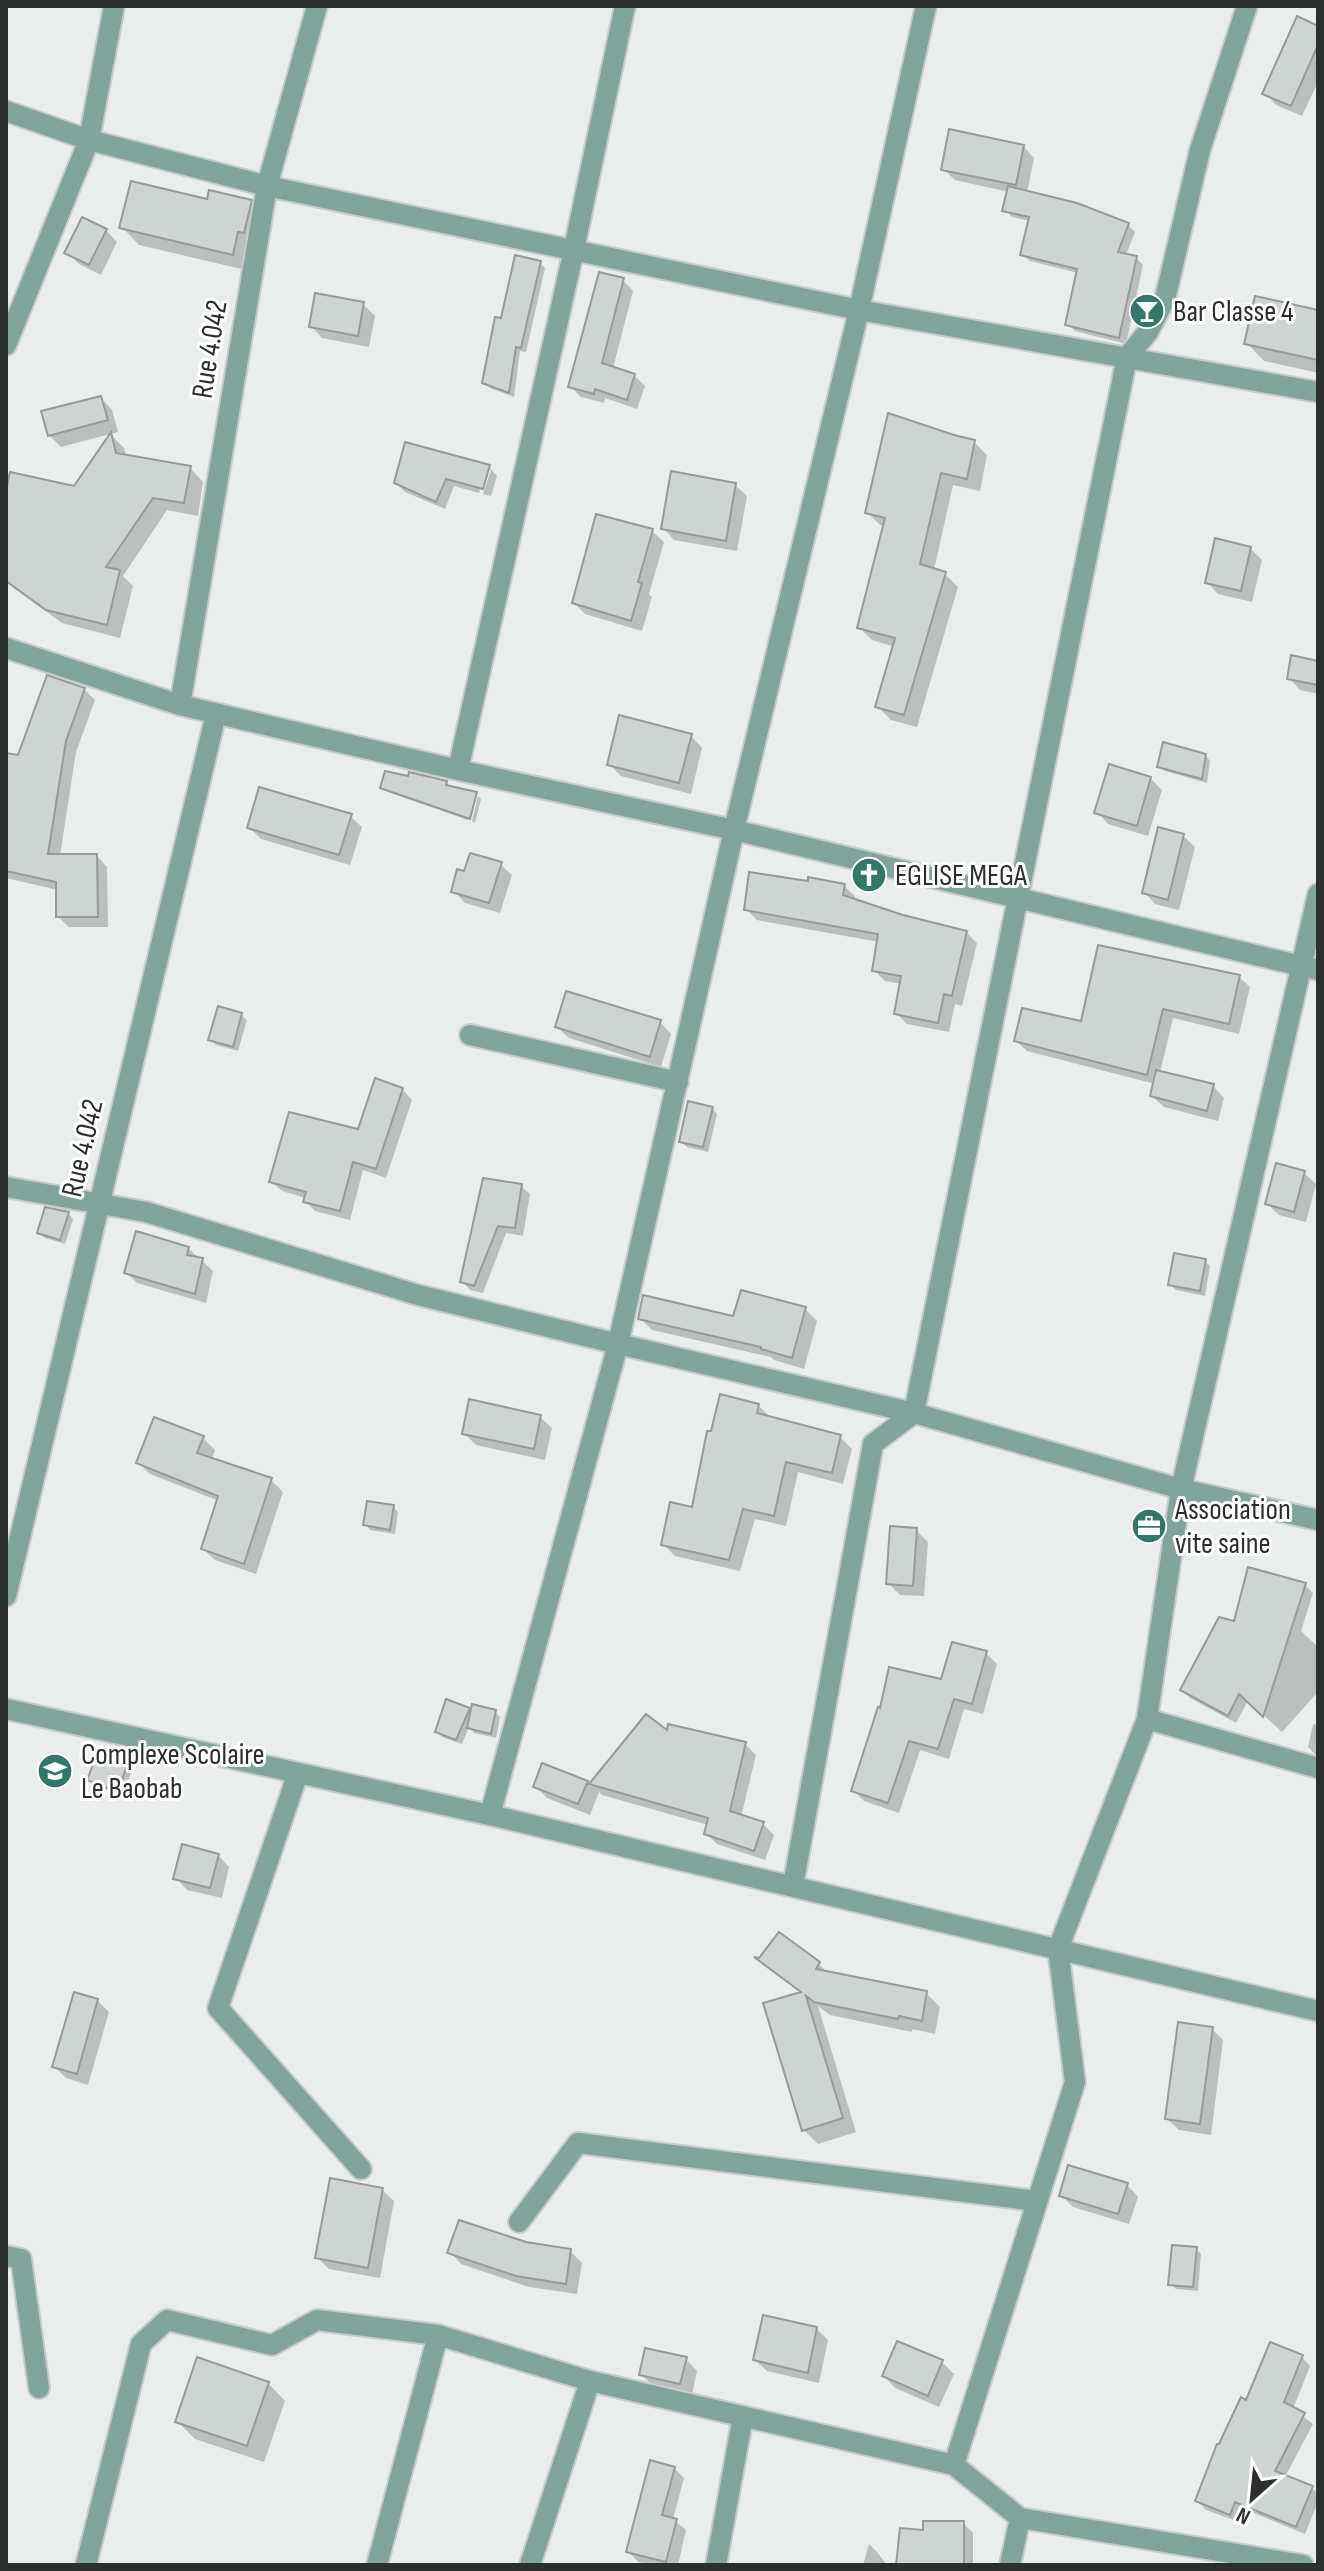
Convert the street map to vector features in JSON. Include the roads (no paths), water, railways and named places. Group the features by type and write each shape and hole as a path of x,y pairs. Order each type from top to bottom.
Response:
{"street":[{"path":"6,345 89,140 114,6"},
{"name":"Rue 4.042","path":"180,705 267,186 317,6"},
{"path":"458,770 625,6"},
{"path":"490,1815 618,1344 734,830 859,310 926,6"},
{"path":"793,1886 873,1444 914,1413 1127,357 1148,332 1165,299 1200,150 1247,6"},
{"path":"6,111 89,140 267,186 859,310 1318,392"},
{"path":"6,648 216,714 734,830 1310,968"},
{"name":"Rue 4.042","path":"6,1596 216,714"},
{"path":"954,2465 1075,2082 1058,1949 1147,1719 1181,1489 1310,968 1318,894"},
{"path":"470,1035 678,1082"},
{"path":"6,1187 146,1212 418,1295 914,1413 1181,1489 1318,1520"},
{"path":"6,1709 490,1815 1318,2011"},
{"path":"1147,1719 1318,1768"},
{"path":"298,1773 218,2008 361,2169"},
{"path":"519,2222 578,2143 1037,2201"},
{"path":"6,2256 21,2259 39,2388"},
{"path":"86,2565 141,2344 167,2320 272,2345 317,2320 438,2335 590,2381 954,2465 1020,2518 1303,2565"},
{"path":"377,2565 438,2335"},
{"path":"530,2565 590,2381"},
{"path":"716,2565 743,2416"},
{"path":"1010,2565 1020,2518"}],"place":[{"name":"Bar Classe 4","path":"1147,311"},
{"name":"EGLISE MEGA","path":"869,875"},
{"name":"Association vite saine","path":"1149,1526"},
{"name":"Complexe Scolaire Le Baobab","path":"55,1771"}]}
